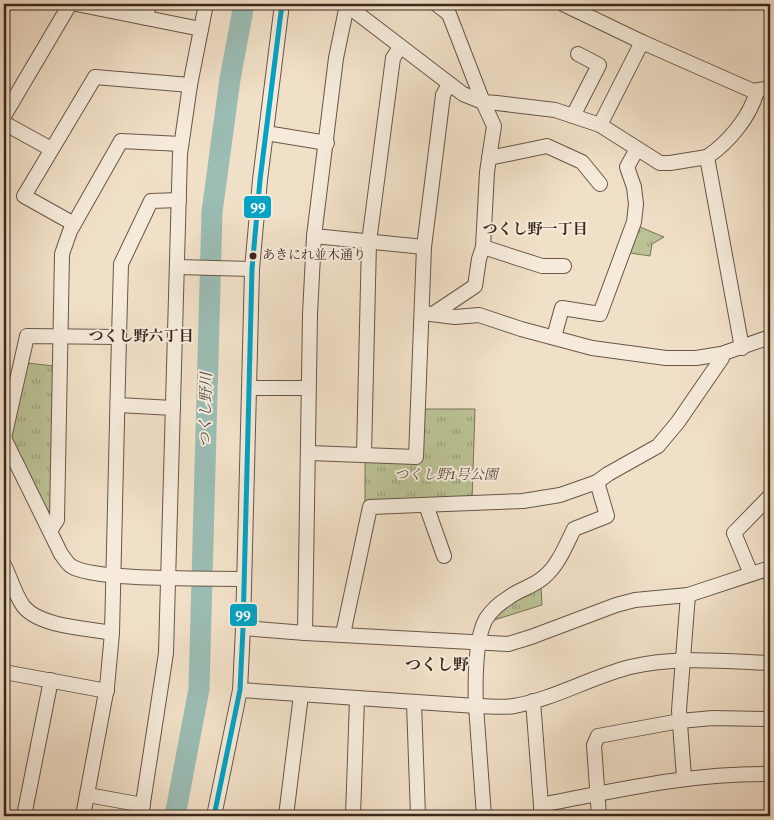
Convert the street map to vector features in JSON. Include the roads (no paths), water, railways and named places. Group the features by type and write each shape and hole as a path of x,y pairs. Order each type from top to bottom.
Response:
{"street":[{"path":"4,116 70,4"},
{"path":"76,4 201,29"},
{"path":"146,18 149,4"},
{"path":"88,795 142,811 166,653 181,144 190,85 206,4"},
{"path":"214,816 240,690 252,268 282,4"},
{"path":"305,633 309,453 308,388 314,236 336,58 347,4 463,94 483,102 497,102 555,110 600,125 636,149 660,162 670,163 707,156 719,149 764,90"},
{"path":"428,314 475,286 479,259 483,247 489,158 494,126 449,14 436,4"},
{"path":"564,4 642,42 753,91 764,90"},
{"path":"600,125 642,42"},
{"path":"364,454 369,242 393,58 400,47"},
{"path":"573,116 599,65 583,54"},
{"path":"74,224 24,196 95,77 190,85"},
{"path":"309,453 416,457 428,314 424,247 443,95 449,84"},
{"path":"4,124 51,149"},
{"path":"266,133 326,143"},
{"path":"50,531 57,520 62,254 74,224 121,141 181,144"},
{"path":"489,158 547,146 582,162 600,184"},
{"path":"554,337 562,308 600,314 634,222 636,204 634,187 627,167 636,149"},
{"path":"707,156 742,348"},
{"path":"83,816 107,691 112,633 121,264 151,201 179,200"},
{"path":"314,236 424,247"},
{"path":"483,247 542,266 564,266"},
{"path":"177,267 252,268"},
{"path":"428,314 455,317 479,315 521,329 592,348 666,358 696,358 721,354 770,337"},
{"path":"119,337 27,336 4,438 61,554 71,566 88,572 112,576 244,578"},
{"path":"343,634 370,508 523,501 560,495 597,482 658,446 708,381 722,358 721,354"},
{"path":"249,388 308,388"},
{"path":"118,405 173,408"},
{"path":"484,816 476,687 478,643 486,619 509,596 530,587 546,576 555,565 574,529 608,516 597,482"},
{"path":"751,574 734,534 770,496"},
{"path":"426,504 444,556"},
{"path":"4,565 24,606 32,614 47,621 112,633"},
{"path":"243,628 508,644 616,605 636,600 688,595 770,568"},
{"path":"684,778 680,721 688,595"},
{"path":"240,690 414,703 514,706 629,667 656,662 683,660 770,663"},
{"path":"4,672 107,691"},
{"path":"24,816 51,680"},
{"path":"286,816 301,695"},
{"path":"353,816 357,699"},
{"path":"533,701 541,811 598,793 684,778 770,774"},
{"path":"414,703 418,816"},
{"path":"599,816 594,745 598,736 680,721 714,718 770,719"}],"waterway":[{"name":"つくし野川","path":"175,816 199,689 212,212 230,79 244,4"}],"place":[{"name":"あきにれ並木通り","path":"253,256"}],"district":[{"name":"つくし野一丁目","path":"535,230"},
{"name":"つくし野六丁目","path":"141,337"},
{"name":"つくし野","path":"437,666"}],"park label":[{"name":"つくし野1号公園","path":"446,475"}]}
